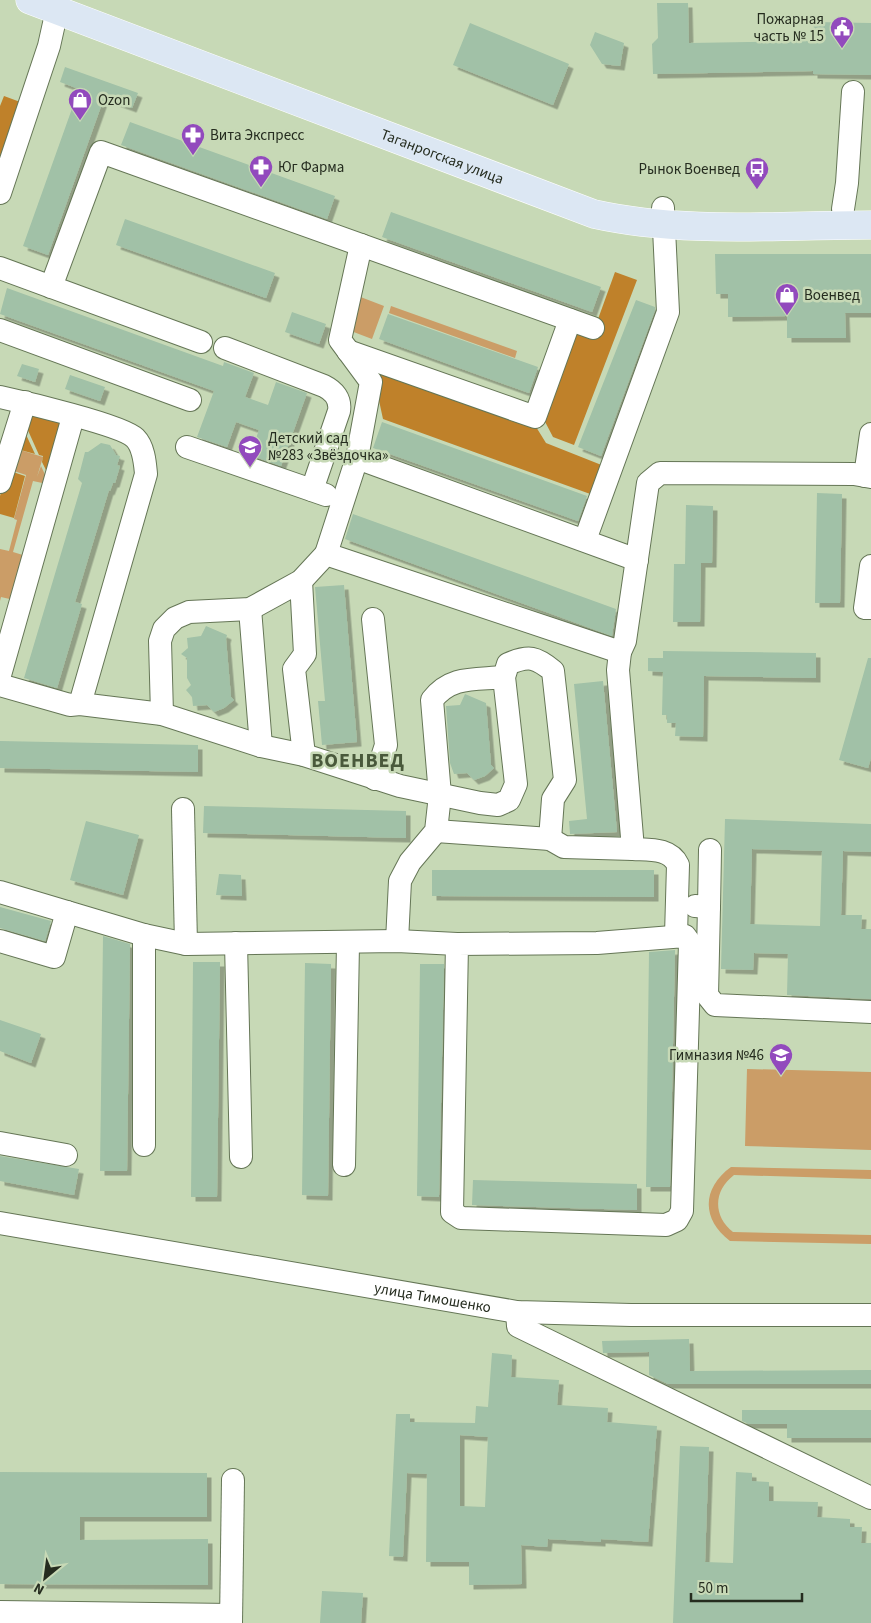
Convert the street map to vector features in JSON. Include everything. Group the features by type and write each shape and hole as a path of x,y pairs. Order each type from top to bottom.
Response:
{"main road":[{"name":"Таганрогская улица","path":"30,0 65,3 598,199 663,216 871,224"},
{"name":"Таганрогская улица","path":"663,216 871,209"}],"street":[{"path":"0,193 65,3"},
{"path":"843,209 847,183 852,92"},
{"path":"51,287 101,152 592,328"},
{"path":"585,540 668,312 663,216"},
{"path":"162,714 160,641 164,629 174,618 189,612 250,609 301,581 326,554 357,458 371,382 340,340 361,245"},
{"path":"0,268 201,342"},
{"path":"348,351 535,417 570,320"},
{"path":"0,330 190,400"},
{"path":"225,348 324,386 335,394 339,402 339,411 312,490"},
{"path":"0,397 25,402 118,429 136,439 145,458 146,474 80,704"},
{"path":"0,482 25,402"},
{"path":"0,675 73,417"},
{"path":"633,848 618,670 620,652 625,641 648,483 660,473 854,474 868,477 871,434"},
{"path":"187,447 343,501"},
{"path":"357,458 637,560"},
{"path":"326,554 620,652"},
{"path":"871,566 865,608 871,608"},
{"path":"301,581 305,654 294,670 304,755"},
{"path":"250,609 261,746"},
{"path":"373,619 386,745 375,779"},
{"path":"0,685 70,705 80,704 162,714 261,746 304,755 375,779 440,795 498,805 509,800 516,784 504,677 508,664 520,659 537,659 553,672 565,780 552,800 550,839"},
{"path":"397,942 400,880 410,862 436,831 440,795 432,700 441,688 455,681 504,677"},
{"path":"183,809 186,944"},
{"path":"436,831 550,839 564,847 633,848 666,852 674,856 678,864 676,935"},
{"path":"710,850 707,995 715,1005 871,1012"},
{"path":"0,892 144,936 186,944 597,943 676,935 685,936 690,943 682,1211 677,1220 666,1225 461,1218 452,1212 457,944"},
{"path":"677,904 709,907"},
{"path":"0,942 54,957 66,912"},
{"path":"144,936 144,1145"},
{"path":"236,943 241,1157"},
{"path":"344,1165 348,944"},
{"path":"0,1143 66,1156"},
{"name":"улица Тимошенко","path":"0,1223 517,1312 631,1315 871,1315"},
{"path":"517,1312 518,1326 871,1498"},
{"path":"0,1612 231,1619 233,1480"}],"shaded area":[{"path":"4,96 23,103 0,171 0,106"},
{"path":"615,272 637,280 574,445 553,437 541,414 573,326 593,333"},
{"path":"358,296 384,306 372,339 351,331"},
{"path":"391,306 517,351 515,358 389,313"},
{"path":"380,368 533,422 546,443 604,466 593,495 383,419 375,382"},
{"path":"31,414 62,422 49,476 42,462 43,456 39,455 26,426"},
{"path":"22,426 35,454 17,449 10,471 25,476 14,518 0,514 0,496"},
{"path":"17,449 43,457 37,477 41,466 48,481 47,484 33,481 13,552 26,556 14,600 1,597 0,601 0,549 9,551 17,520 14,519 26,475 11,470"},
{"path":"747,1069 871,1072 871,1150 745,1146"},
{"path":"731,1167 871,1170 871,1179 734,1175 722,1188 718,1204 722,1219 733,1232 871,1235 871,1244 730,1241 714,1223 709,1204 710,1194 715,1184 721,1175"}],"building":[{"path":"657,3 688,3 689,43 813,41 814,22 871,23 871,75 813,74 813,71 653,74 652,44 658,38"},
{"path":"470,23 569,64 553,105 453,65"},
{"path":"595,32 624,43 620,66 602,64 590,45"},
{"path":"65,67 138,93 132,108 104,98 48,255 23,246 79,89 60,82"},
{"path":"130,122 335,196 327,219 121,145"},
{"path":"391,212 601,287 592,312 382,237"},
{"path":"125,219 275,273 266,298 116,245"},
{"name":"Военвед","path":"715,254 871,254 871,313 845,313 846,338 787,338 787,316 728,317 728,294 716,294"},
{"path":"7,288 223,366 224,362 254,373 245,397 268,405 276,382 307,393 281,466 250,455 259,430 236,422 227,447 197,437 214,391 0,314"},
{"path":"636,300 655,307 655,310 601,456 578,447"},
{"path":"292,312 326,324 319,344 285,332"},
{"path":"388,314 538,367 529,393 379,339"},
{"path":"22,364 39,369 35,382 17,376"},
{"path":"70,375 105,387 100,401 65,389"},
{"path":"382,422 587,496 578,521 373,448"},
{"path":"101,443 110,445 116,455 120,456 117,465 120,466 115,483 113,483 109,490 75,602 82,604 57,688 24,678 82,483 78,479 85,452"},
{"path":"817,493 842,494 840,603 815,603"},
{"path":"686,505 713,506 712,563 701,563 700,622 673,622 674,564 685,564"},
{"path":"353,514 616,609 612,636 345,539"},
{"path":"344,585 357,742 322,745 318,701 325,701 315,587"},
{"path":"206,626 227,635 231,697 234,700 224,708 214,712 207,705 193,706 192,697 186,690 191,685 187,678 187,658 181,654 188,648 187,638 201,636"},
{"path":"663,651 816,653 816,678 704,676 703,737 675,736 676,723 667,723 667,715 662,715 663,672 648,671 648,658 663,658"},
{"path":"868,658 871,658 871,758 868,768 839,760"},
{"path":"603,681 617,832 570,834 569,821 587,819 574,684"},
{"path":"465,694 486,703 491,765 494,768 485,776 474,780 467,773 454,774 450,763 446,706 460,705"},
{"path":"0,741 198,745 198,772 0,768"},
{"path":"204,806 406,811 406,838 203,833"},
{"path":"725,819 871,824 871,852 843,851 841,915 862,915 861,929 871,929 871,999 787,995 788,954 754,953 753,970 721,969","holes":["752,849 822,851 820,926 750,924"]},
{"path":"86,821 139,835 123,895 70,880"},
{"path":"432,870 654,870 654,897 432,896"},
{"path":"219,874 241,875 242,896 216,895"},
{"path":"0,907 51,921 45,941 0,928"},
{"path":"103,936 130,944 127,1171 100,1171"},
{"path":"675,950 670,1187 646,1187 649,952"},
{"path":"193,962 220,962 217,1197 191,1197"},
{"path":"305,963 331,964 328,1196 302,1195"},
{"path":"420,964 444,964 439,1197 417,1196"},
{"path":"0,1020 41,1034 31,1063 0,1051"},
{"path":"0,1156 79,1169 74,1195 0,1181"},
{"path":"473,1180 637,1184 637,1210 472,1205"},
{"path":"689,1339 690,1371 871,1370 871,1384 668,1384 649,1375 649,1352 603,1353 602,1341"},
{"path":"492,1353 512,1355 511,1377 559,1380 557,1405 608,1408 607,1422 657,1426 648,1542 601,1539 601,1542 548,1539 547,1547 521,1545 522,1584 469,1585 469,1562 426,1562 427,1474 407,1473 403,1557 389,1556 396,1414 410,1414 410,1422 475,1423 476,1406 488,1407","holes":["460,1435 488,1437 485,1507 460,1506"]},
{"path":"742,1410 871,1410 871,1438 787,1438 787,1424 749,1424 742,1421"},
{"path":"680,1446 709,1447 705,1562 733,1563 736,1472 752,1473 752,1481 769,1482 769,1501 818,1502 817,1517 850,1519 850,1527 862,1527 861,1543 871,1543 871,1623 673,1623"},
{"path":"0,1472 207,1473 207,1517 80,1517 80,1540 208,1539 208,1585 0,1584"},
{"path":"322,1591 363,1593 361,1623 320,1623"}],"place":[{"name":"Пожарная часть № 15","path":"842,49"},
{"name":"Ozon","path":"80,121"},
{"name":"Вита Экспресс","path":"193,156"},
{"name":"Юг Фарма","path":"261,188"},
{"name":"Рынок Военвед","path":"757,190"},
{"name":"Военвед","path":"787,316"},
{"name":"Детский сад №283 «Звёздочка»","path":"250,468"},
{"name":"Гимназия №46","path":"781,1076"}],"district":[{"name":"ВОЕНВЕД","path":"358,760"}]}
